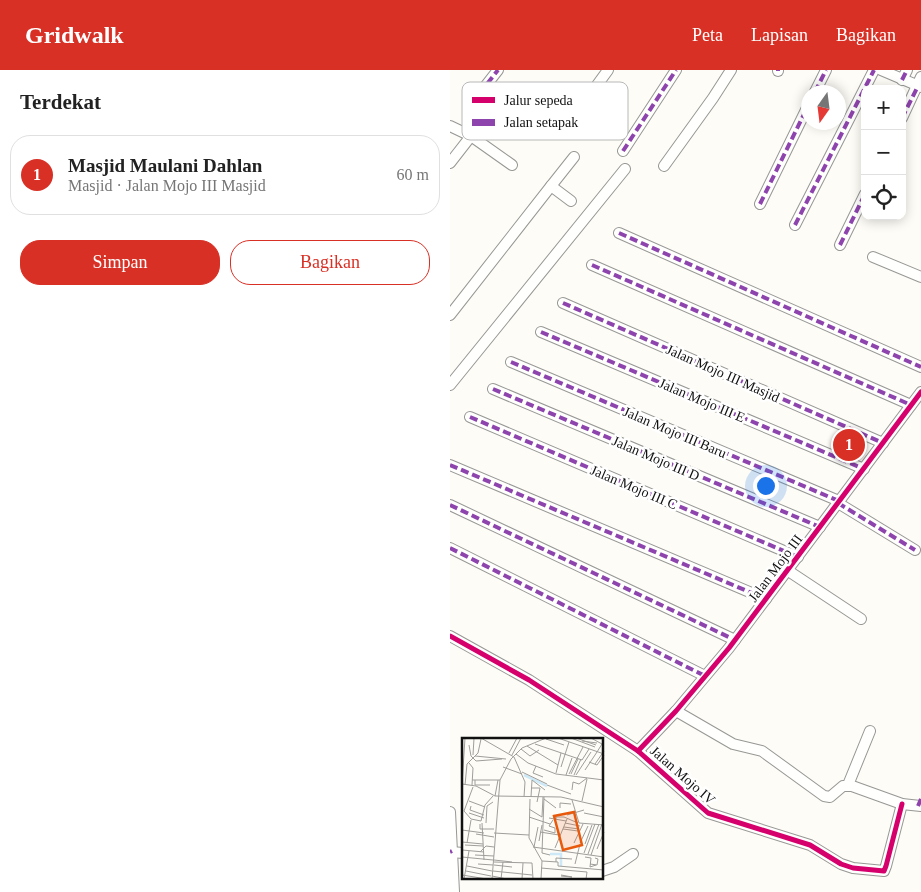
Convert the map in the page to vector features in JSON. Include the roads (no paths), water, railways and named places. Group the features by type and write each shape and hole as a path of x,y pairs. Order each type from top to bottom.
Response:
{"street":[{"path":"489,82 498,70"},
{"path":"599,82 608,70"},
{"path":"623,151 676,70"},
{"path":"664,166 731,70"},
{"path":"818,85 826,70"},
{"path":"795,225 874,70"},
{"path":"881,70 904,75 920,83 906,110"},
{"path":"760,204 801,120"},
{"path":"450,126 462,132"},
{"path":"450,163 468,140"},
{"path":"477,140 512,165"},
{"path":"450,315 574,157"},
{"path":"450,385 625,169"},
{"path":"551,186 571,202"},
{"path":"840,245 861,202"},
{"path":"619,233 921,367"},
{"path":"873,257 921,277"},
{"path":"592,265 911,405"},
{"name":"Jalan Mojo III Masjid","path":"563,303 883,443"},
{"name":"Jalan Mojo III E","path":"541,332 864,469"},
{"name":"Jalan Mojo III Baru","path":"511,362 838,502 915,550"},
{"name":"Jalan Mojo III D","path":"493,389 820,527"},
{"name":"Jalan Mojo III","path":"638,751 676,711 735,640 921,392"},
{"name":"Jalan Mojo III C","path":"470,417 798,557"},
{"path":"450,465 766,599"},
{"path":"450,504 735,640"},
{"path":"450,548 705,676"},
{"path":"788,570 861,619"},
{"name":"Jalan Mojo IV","path":"450,636 528,680 638,751 708,813 810,845 841,864 853,868 880,872 885,869 902,804"},
{"path":"676,711 733,744 762,751 824,796 830,797 843,786 848,785 902,804 920,804"},
{"path":"848,785 870,731"},
{"path":"450,812 454,892"},
{"path":"604,870 614,867 633,854"}],"place":[{"name":"Masjid Maulani Dahlan","path":"849,445"}]}
